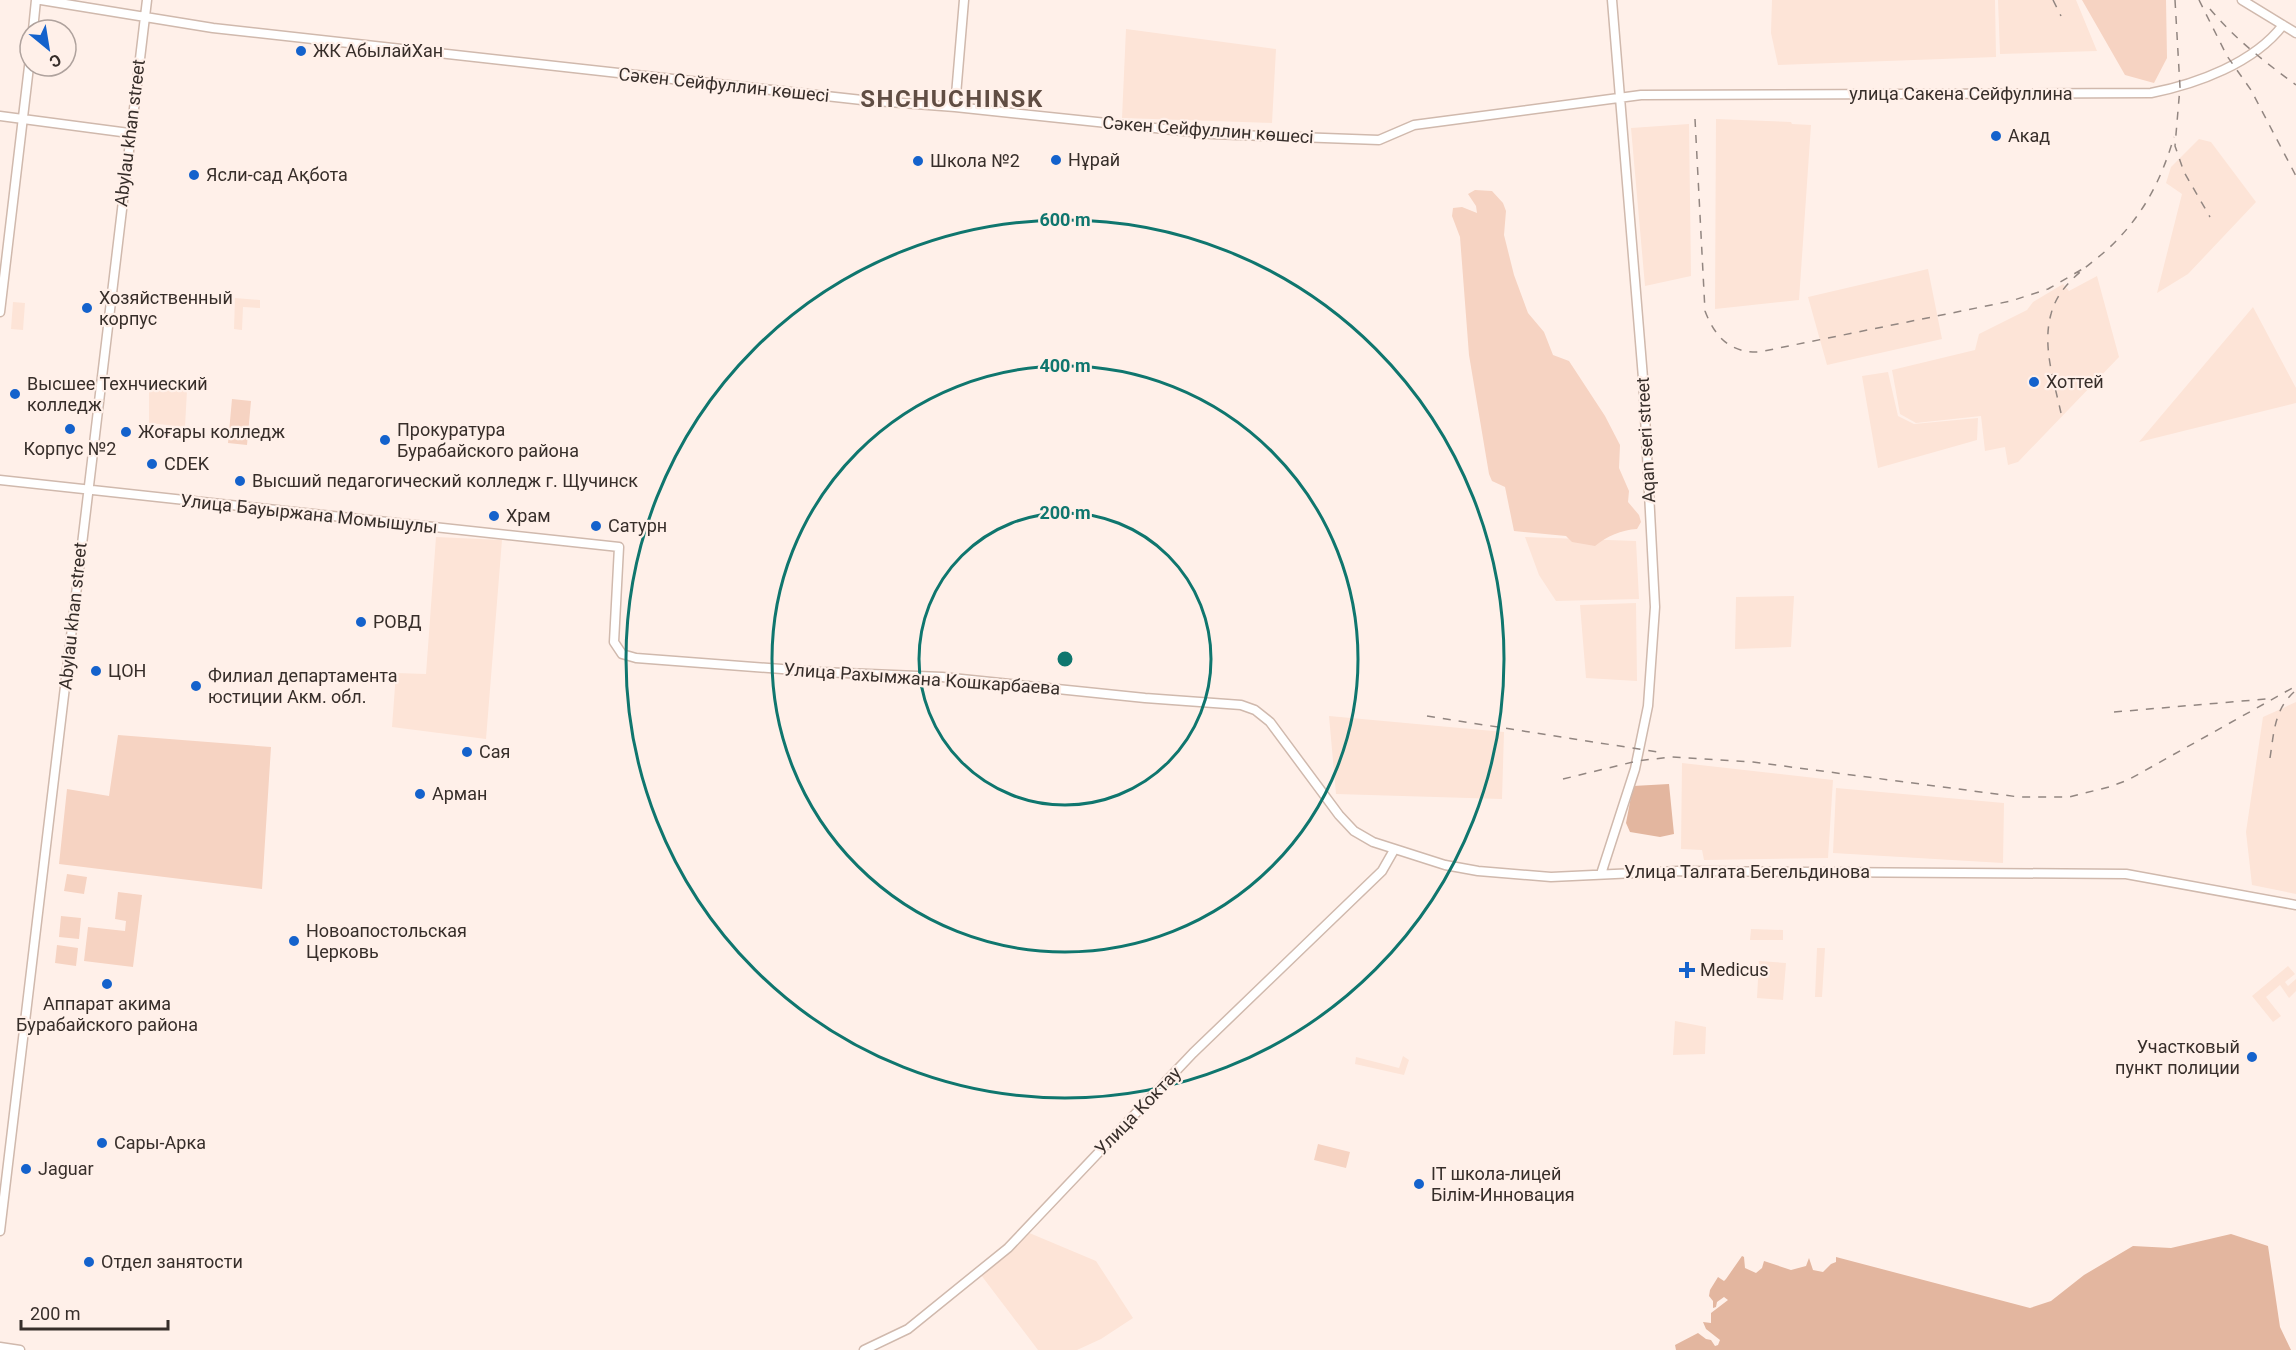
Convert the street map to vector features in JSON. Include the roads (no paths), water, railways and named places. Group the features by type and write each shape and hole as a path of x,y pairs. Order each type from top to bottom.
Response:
{"street":[{"path":"34,18 36,0"},
{"name":"Сәкен Сейфуллин көшесі","path":"41,0 213,28 654,78 1212,134 1379,140 1414,125 1620,98"},
{"name":"Abylau khan street","path":"0,1232 62,721 129,133 147,0"},
{"path":"955,107 964,0"},
{"name":"Aqan seri street","path":"1601,874 1635,769 1646,716 1655,608 1643,378 1612,0"},
{"path":"2242,0 2296,33"},
{"name":"улица Сакена Сейфуллина","path":"1620,98 1641,95 2151,93 2183,87 2238,62 2267,43 2283,25"},
{"path":"0,312 28,78"},
{"path":"0,116 129,133"},
{"name":"Улица Бауыржана Момышулы","path":"0,480 619,547 613,636 619,652"},
{"name":"Улица Рахымжана Кошкарбаева","path":"619,652 636,658 821,672 942,677 1145,698 1241,705 1260,714"},
{"name":"Улица Талгата Бегельдинова","path":"1260,714 1270,722 1339,815 1354,831 1363,838 1395,850 1445,865 1478,871 1551,876 1678,871 2126,874 2296,905"},
{"name":"Улица Коктау","path":"864,1350 908,1329 1008,1248 1193,1053 1382,871 1395,850"},
{"path":"0,1347 20,1350"}],"railway":[{"path":"2053,0 2061,16"},
{"path":"2175,0 2180,87 2175,146 2184,172 2210,217"},
{"path":"2199,0 2227,56 2251,90 2296,176"},
{"path":"2210,9 2240,40 2296,85"},
{"path":"1695,119 1705,311 1719,336 1740,350 1759,352 2011,301 2048,289 2086,267"},
{"path":"2061,413 2048,351 2051,314 2062,291 2079,273 2108,249 2145,205 2164,166 2174,137"},
{"path":"1563,779 1637,761 1671,757 1753,762 2019,797 2069,797 2128,780 2296,686"},
{"path":"2270,758 2279,714 2282,706 2294,692"},
{"path":"2114,712 2266,699"},
{"path":"1427,716 1664,753"}],"place":[{"name":"ЖК АбылайХан","path":"301,51"},
{"name":"Акад","path":"1996,136"},
{"name":"Нұрай","path":"1056,160"},
{"name":"Школа №2","path":"918,161"},
{"name":"Ясли-сад Ақбота","path":"194,175"},
{"name":"Хозяйственный корпус","path":"87,308"},
{"name":"Хоттей","path":"2034,382"},
{"name":"Высшее Технчиеский колледж","path":"15,394"},
{"name":"Корпус №2","path":"70,429"},
{"name":"Жоғары колледж","path":"126,432"},
{"name":"Прокуратура Бурабайского района","path":"385,440"},
{"name":"CDEK","path":"152,464"},
{"name":"Высший педагогический колледж г. Щучинск","path":"240,481"},
{"name":"Храм","path":"494,516"},
{"name":"Сатурн","path":"596,526"},
{"name":"РОВД","path":"361,622"},
{"name":"ЦОН","path":"96,671"},
{"name":"Филиал департамента юстиции Акм. обл.","path":"196,686"},
{"name":"Сая","path":"467,752"},
{"name":"Арман","path":"420,794"},
{"name":"Новоапостольская Церковь","path":"294,941"},
{"name":"Medicus","path":"1687,970"},
{"name":"Аппарат акима Бурабайского района","path":"107,984"},
{"name":"Участковый пункт полиции","path":"2252,1057"},
{"name":"Сары-Арка","path":"102,1143"},
{"name":"Jaguar","path":"26,1169"},
{"name":"IT школа-лицей Білім-Инновация","path":"1419,1184"},
{"name":"Отдел занятости","path":"89,1262"}],"district":[{"name":"SHCHUCHINSK","path":"952,99"}]}
